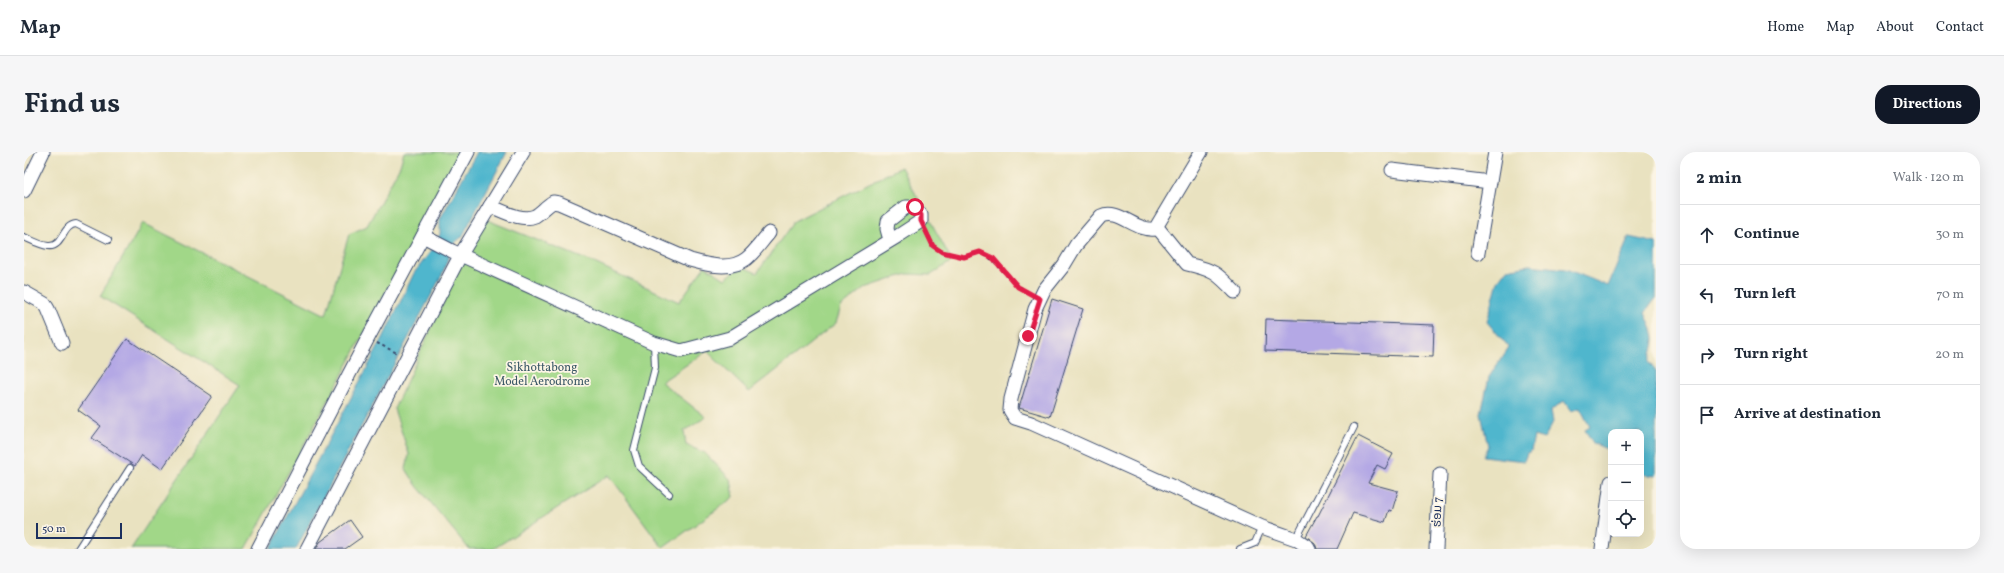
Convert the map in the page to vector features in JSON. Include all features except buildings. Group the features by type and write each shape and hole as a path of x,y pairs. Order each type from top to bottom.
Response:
{"street":[{"path":"24,189 43,152"},
{"path":"258,549 368,338 428,238 468,152"},
{"path":"307,549 457,253 490,206 523,152"},
{"path":"1201,152 1157,227 1146,229 1111,214 1101,216 1076,245 1064,265 1044,290 1035,309 1011,399 1010,410 1015,418 1031,423 1262,527 1296,539 1309,549"},
{"path":"1478,253 1495,152"},
{"path":"1392,170 1490,182"},
{"path":"490,206 515,216 526,217 534,216 553,202 559,203 690,260 708,265 722,266 738,263 746,259 769,233"},
{"path":"428,238 457,253 654,343 682,351 730,338 890,240 921,221 921,215 915,207 906,207 888,221 887,229 890,240"},
{"path":"1157,227 1187,264 1218,274 1235,292"},
{"path":"24,292 45,304 62,343"},
{"name":"ຮ່ອມ 7","path":"1436,549 1440,474"},
{"path":"1602,549 1608,501"}],"lane":[{"path":"24,237 48,246 57,245 68,227 76,224 108,240"},
{"path":"654,343 655,368 634,450 639,466 669,494"},
{"path":"1296,539 1354,427"},
{"path":"78,549 130,468"},
{"path":"1240,549 1255,543 1262,527"}],"path":[{"path":"921,221 933,246 942,252 964,257 980,252 993,258 1018,287 1040,299"},
{"path":"375,342 399,354"}],"green space":[{"path":"404,152 460,152 332,394 246,549 131,549 240,385 100,296 143,223 326,315 349,234 367,226 400,166"},
{"name":"Sikhottabong Model Aerodrome","path":"901,167 952,261 931,275 907,274 865,288 841,307 836,323 749,392 707,351 661,382 706,417 684,431 686,445 705,453 731,480 734,497 663,548 609,475 493,549 469,549 417,486 406,469 409,454 394,409 482,218 592,262 679,302 705,266 725,279 741,266 757,273 794,221"}],"water":[{"path":"477,152 507,152 462,237 453,244 442,275 296,549 270,549 383,338 414,273 434,247 440,234 440,219"},
{"path":"1629,237 1656,243 1656,298 1645,313 1654,337 1649,362 1656,371 1656,476 1644,474 1644,429 1608,429 1608,450 1593,443 1585,430 1590,427 1580,408 1571,411 1564,401 1551,410 1553,422 1544,439 1534,436 1531,451 1527,453 1524,461 1483,456 1488,446 1481,414 1489,377 1509,347 1487,322 1498,281 1507,269 1529,265 1566,269 1608,286"}],"route":[{"path":"915,207 921,215 921,221 933,246 942,252 964,257 980,252 993,258 1018,287 1040,299 1035,309 1028,336"}]}
